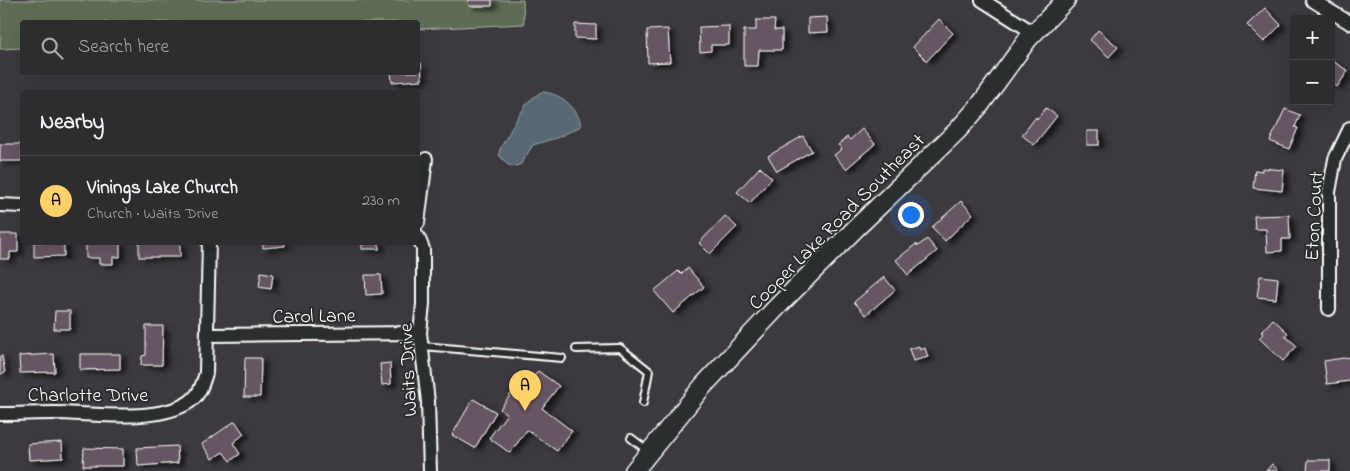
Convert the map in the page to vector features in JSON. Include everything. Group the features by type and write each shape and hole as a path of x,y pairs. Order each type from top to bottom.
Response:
{"street":[{"path":"982,0 1034,33"},
{"name":"Cooper Lake Road Southeast","path":"634,471 703,386 778,306 957,131 980,105 1034,33 1066,0"},
{"path":"1312,0 1350,23"},
{"name":"Eton Court","path":"1329,309 1329,192 1335,160 1350,128"},
{"path":"420,207 426,159"},
{"path":"0,205 20,206"},
{"name":"Waits Drive","path":"420,242 423,249 423,304 420,332 428,402 430,471"},
{"name":"Charlotte Drive","path":"0,414 130,415 166,412 187,403 201,391 206,373 209,245"},
{"name":"Carol Lane","path":"208,335 420,332"}],"lane":[{"path":"422,346 562,358"},
{"path":"576,349 620,348 649,372 644,403"},
{"path":"631,438 649,452"}],"green space":[{"path":"0,0 523,0 524,24 420,29 420,20 20,20 20,48 0,49"}],"water":[{"path":"541,92 555,95 567,102 576,113 581,126 559,137 533,145 521,164 513,167 507,164 499,155 500,149 529,101"}],"building":[{"path":"468,0 492,0 492,6 469,6"},
{"path":"1265,8 1281,25 1264,42 1247,25"},
{"path":"827,17 828,32 808,33 808,18"},
{"path":"939,19 953,33 927,61 913,47"},
{"path":"756,20 775,20 774,30 782,30 782,50 759,50 758,66 744,66 744,30 756,30"},
{"path":"575,24 596,25 596,39 575,38"},
{"path":"729,26 729,45 711,45 711,51 700,52 699,27"},
{"path":"668,29 670,62 648,63 647,30"},
{"path":"1098,30 1118,47 1109,57 1090,40"},
{"path":"421,63 422,80 392,82 391,75 420,75"},
{"path":"1335,63 1348,71 1337,87 1335,85"},
{"path":"1046,108 1057,116 1034,145 1022,135"},
{"path":"1285,109 1300,115 1295,127 1298,128 1289,149 1270,141"},
{"path":"862,129 875,144 846,169 834,155 842,149 838,145 847,137 850,140"},
{"path":"1087,131 1099,131 1099,145 1087,145"},
{"path":"803,136 812,151 777,171 768,156"},
{"path":"0,144 20,144 20,161 0,161"},
{"path":"760,167 772,178 750,203 737,192"},
{"path":"1262,168 1284,170 1282,191 1253,188 1255,170 1262,171"},
{"path":"961,201 973,214 945,241 932,227"},
{"path":"1289,215 1290,239 1282,239 1282,251 1267,252 1266,229 1255,229 1254,216"},
{"path":"725,216 737,227 710,254 699,243"},
{"path":"0,234 18,234 18,252 10,252 10,259 0,259"},
{"path":"927,239 937,251 908,275 896,260 916,244 918,246"},
{"path":"34,245 64,245 64,256 34,257"},
{"path":"86,245 120,245 120,257 113,257 113,264 99,264 99,258 86,258"},
{"path":"139,245 180,245 180,257 139,257"},
{"path":"263,245 285,246 263,248"},
{"path":"362,245 379,245 379,249 362,249"},
{"path":"688,268 704,287 673,313 654,291 678,271 681,274"},
{"path":"261,272 273,274 271,289 259,287"},
{"path":"365,275 381,275 382,294 366,295"},
{"path":"1260,276 1278,278 1276,299 1257,297"},
{"path":"884,277 895,290 866,315 854,302"},
{"path":"55,311 70,311 70,329 54,329"},
{"path":"1273,319 1288,333 1285,336 1297,346 1283,361 1259,338 1263,334 1261,332"},
{"path":"146,326 163,326 162,365 141,365 142,356 146,355"},
{"path":"919,346 920,350 925,348 928,357 913,361 909,349"},
{"path":"54,354 55,372 20,373 19,356"},
{"path":"80,354 120,354 120,369 80,370"},
{"path":"0,356 2,356 5,373 0,374"},
{"path":"1350,357 1350,381 1327,384 1324,361"},
{"path":"245,358 261,358 260,397 244,397"},
{"path":"390,363 391,384 382,385 380,364"},
{"path":"538,371 559,386 542,408 572,431 557,451 527,430 510,453 489,438 507,414 500,409 516,387 522,392"},
{"path":"473,399 496,412 475,448 452,435"},
{"path":"235,421 244,434 233,443 240,454 230,461 223,452 212,459 202,444"},
{"path":"62,442 63,458 29,460 28,444"},
{"path":"177,446 178,463 138,466 137,448"},
{"path":"84,448 123,449 123,466 83,466"},
{"path":"1308,460 1330,460 1330,471 1307,471"},
{"path":"1272,464 1279,471 1266,471"}],"place":[{"name":"Vinings Lake Church","path":"525,411"}]}
